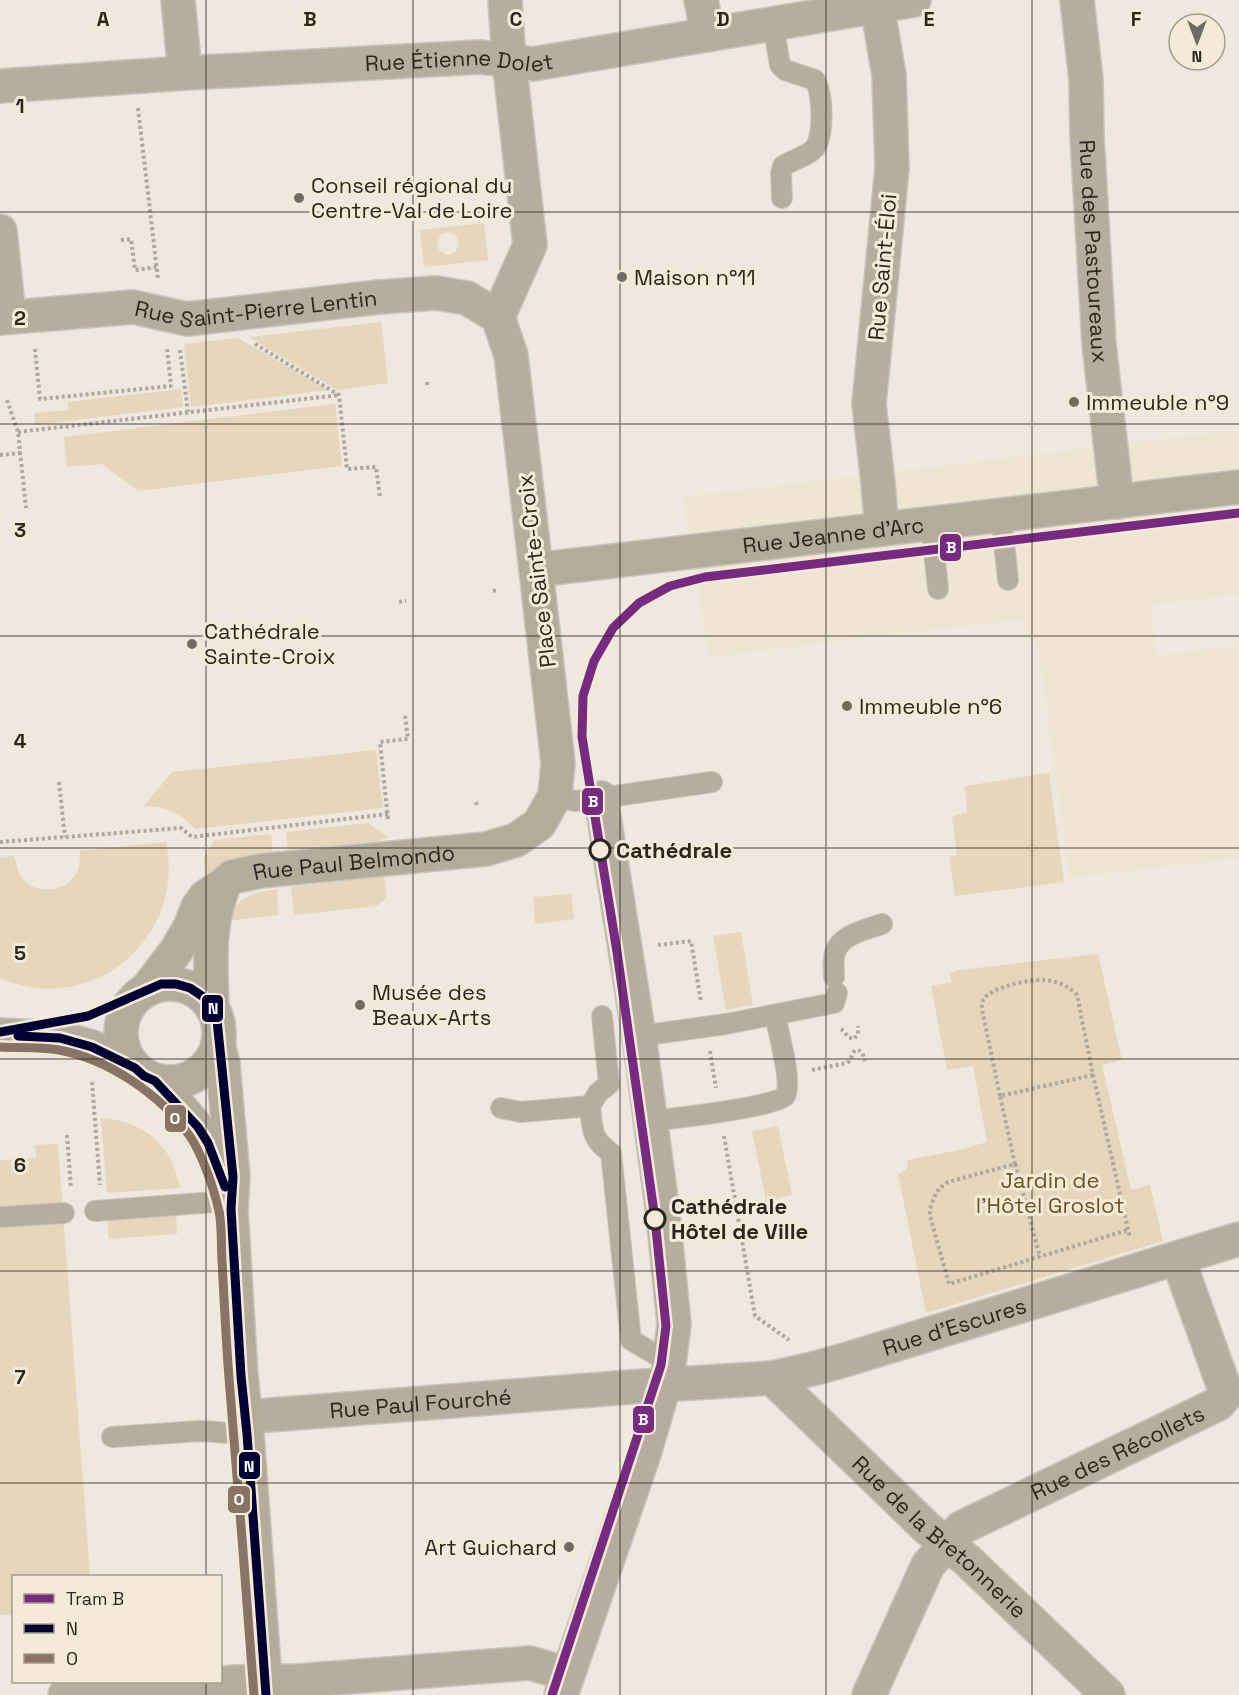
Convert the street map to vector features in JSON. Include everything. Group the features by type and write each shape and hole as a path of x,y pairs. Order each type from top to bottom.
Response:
{"street":[{"path":"178,0 185,73"},
{"path":"498,317 530,245 505,0"},
{"path":"701,0 708,36"},
{"name":"Rue Étienne Dolet","path":"0,86 185,73 481,57 533,64 914,0"},
{"name":"Rue des Pastoureaux","path":"1077,0 1079,93 1086,136 1099,344 1117,501"},
{"name":"Rue Saint-Éloi","path":"877,5 889,75 892,168 869,404 882,529"},
{"path":"0,231 4,318"},
{"name":"Rue Saint-Pierre Lentin","path":"4,318 133,307 164,329 187,319 379,297 436,293 467,298 498,317"},
{"name":"Place Sainte-Croix","path":"486,849 516,840 539,824 555,796 558,763 511,355 498,317"},
{"name":"Rue Jeanne d'Arc","path":"536,570 1239,487"},
{"path":"65,1695 265,1688 297,1681 530,1663 565,1684 644,1454 666,1378 674,1324 663,1214 639,1036 601,798"},
{"name":"Rue Paul Belmondo","path":"147,989 176,951 205,897 232,877 260,871 486,849"},
{"name":"Rue Paul Belmondo","path":"212,1007 210,957 212,922 223,885"},
{"path":"231,1209 208,1143 198,1127 125,1055 120,1040 121,1024 126,1010 136,996 161,984 176,984 190,988 212,1007 217,1020 233,1177 231,1209 241,1376 265,1688"},
{"path":"0,1035 60,1038 92,1047 145,1074 171,1083 186,1080 199,1073 210,1062 219,1047"},
{"name":"Rue d'Escures","path":"666,1378 772,1378 838,1362 1239,1239"},
{"name":"Rue des Récollets","path":"946,1544 961,1528 1218,1404 1224,1397 1224,1387 1178,1259"},
{"name":"Rue Paul Fourché","path":"246,1425 595,1390 666,1378"},
{"name":"Rue de la Bretonnerie","path":"772,1378 928,1529 967,1560 1108,1695"},
{"path":"869,1695 928,1565 946,1544"}],"lane":[{"path":"773,25 780,65 785,70 815,80 819,86 822,115 817,144 812,151 783,166 781,172 782,198"},
{"path":"1001,515 1008,580"},
{"path":"931,523 938,589"},
{"path":"555,796 575,801 712,782"},
{"path":"639,1036 706,1027 834,1004 836,949 841,942 852,935 882,924"},
{"path":"650,1121 720,1112 780,1100 785,1095 788,1080 775,1015"},
{"path":"602,1016 609,1084 598,1093 590,1106 593,1133 599,1145 611,1153 631,1340 663,1359 666,1378"},
{"path":"501,1108 521,1112 590,1106"},
{"path":"98,1210 216,1202 231,1209"},
{"path":"0,1217 64,1213"},
{"path":"112,1437 200,1431 246,1425"}],"path":[{"path":"34,342 40,399 171,386 135,77"},
{"path":"121,240 131,239 135,270 157,267"},
{"path":"179,342 188,412"},
{"path":"254,344 339,395"},
{"path":"427,382 428,388"},
{"path":"18,432 339,395"},
{"path":"339,395 348,470 376,467 380,498"},
{"path":"7,400 18,432 26,508"},
{"path":"0,455 21,453"},
{"path":"399,602 406,601"},
{"path":"0,842 181,828 192,837 388,817 380,742 408,739 405,715"},
{"path":"59,782 65,837"},
{"path":"652,946 691,941 755,1316 790,1340"},
{"path":"1040,1257 1015,1164 982,1009 983,1000 989,993 1001,987 1044,980 1069,987 1077,995 1130,1240"},
{"path":"853,1039 858,1034 858,1026"},
{"path":"832,1030 840,1029 853,1039"},
{"path":"839,1065 850,1060 855,1050 853,1039"},
{"path":"855,1050 863,1053 865,1061"},
{"path":"1000,1096 1093,1075"},
{"path":"92,1076 98,1210"},
{"path":"67,1135 69,1149"},
{"path":"1015,1164 948,1182 936,1193 930,1216 949,1284 1128,1230"}],"shaded area":[{"path":"1239,430 1239,594 1150,605 1157,655 1239,646 1239,858 1069,878 1040,648 1025,630 1023,619 709,657 683,497"}],"green space":[{"path":"484,223 488,260 424,267 420,230","holes":["452,233 457,237 458,246 455,252 448,255 439,250 437,243 441,234"]},
{"path":"381,322 388,383 337,390 249,337"},
{"path":"238,338 328,390 191,407 184,344"},
{"path":"181,389 183,407 36,425 34,416 36,413 68,410 68,402"},
{"path":"335,404 342,466 138,491 102,464 67,467 64,437"},
{"path":"376,750 383,808 195,829 172,812 159,807 144,806 172,772"},
{"path":"1049,773 1064,882 955,896 949,857 957,855 952,816 967,813 965,786"},
{"path":"368,823 388,837 379,841 288,852 286,832"},
{"path":"271,834 273,853 245,856 228,861 205,876 204,857 214,840"},
{"path":"166,842 168,877 161,910 146,938 125,961 98,978 67,987 34,988 0,978 0,858 14,856 19,873 25,882 48,890 71,881 78,869 80,851"},
{"path":"384,876 387,897 377,906 294,915 291,887"},
{"path":"277,889 278,915 226,921 241,901 260,892"},
{"path":"571,894 574,919 535,924 533,897"},
{"path":"741,932 753,1005 726,1010 713,936"},
{"name":"Jardin de l'Hôtel Groslot","path":"1098,954 1122,1060 1102,1065 1131,1190 1150,1185 1163,1241 926,1313 898,1174 905,1171 908,1166 907,1160 960,1150 987,1142 973,1066 947,1070 931,986 952,982 950,973 960,970"},
{"path":"101,1118 131,1124 154,1138 170,1159 180,1188 107,1193"},
{"path":"778,1126 792,1195 766,1201 752,1131"},
{"path":"58,1144 90,1575 12,1575 12,1614 0,1615 0,1160 36,1158 35,1145"},
{"path":"176,1213 177,1234 109,1239 107,1219"}],"tram line":[{"name":"B","path":"552,1695 661,1365 666,1326 655,1219 617,952 582,737 583,696 594,661 613,628 639,603 670,586 705,577 1239,513"}],"transit line":[{"name":"N","path":"0,1032 88,1016 161,984 176,984 190,988 212,1007 217,1020 233,1177 231,1209 241,1376 266,1695"},
{"name":"N","path":"18,1036 60,1038 92,1047 135,1068 144,1076 155,1081 198,1127 208,1143 225,1187"},
{"name":"O","path":"0,1047 59,1050 96,1061 132,1080 177,1120 194,1143 207,1171 221,1223 228,1363 254,1695"}],"place":[{"name":"Conseil régional du Centre-Val de Loire","path":"299,198"},
{"name":"Maison n°11","path":"622,277"},
{"name":"Immeuble n°9","path":"1074,402"},
{"name":"Cathédrale Sainte-Croix","path":"192,644"},
{"name":"Immeuble n°6","path":"847,706"},
{"name":"Cathédrale","path":"600,850"},
{"name":"Musée des Beaux-Arts","path":"360,1005"},
{"name":"Cathédrale Hôtel de Ville","path":"655,1219"},
{"name":"Art Guichard","path":"569,1547"}]}
